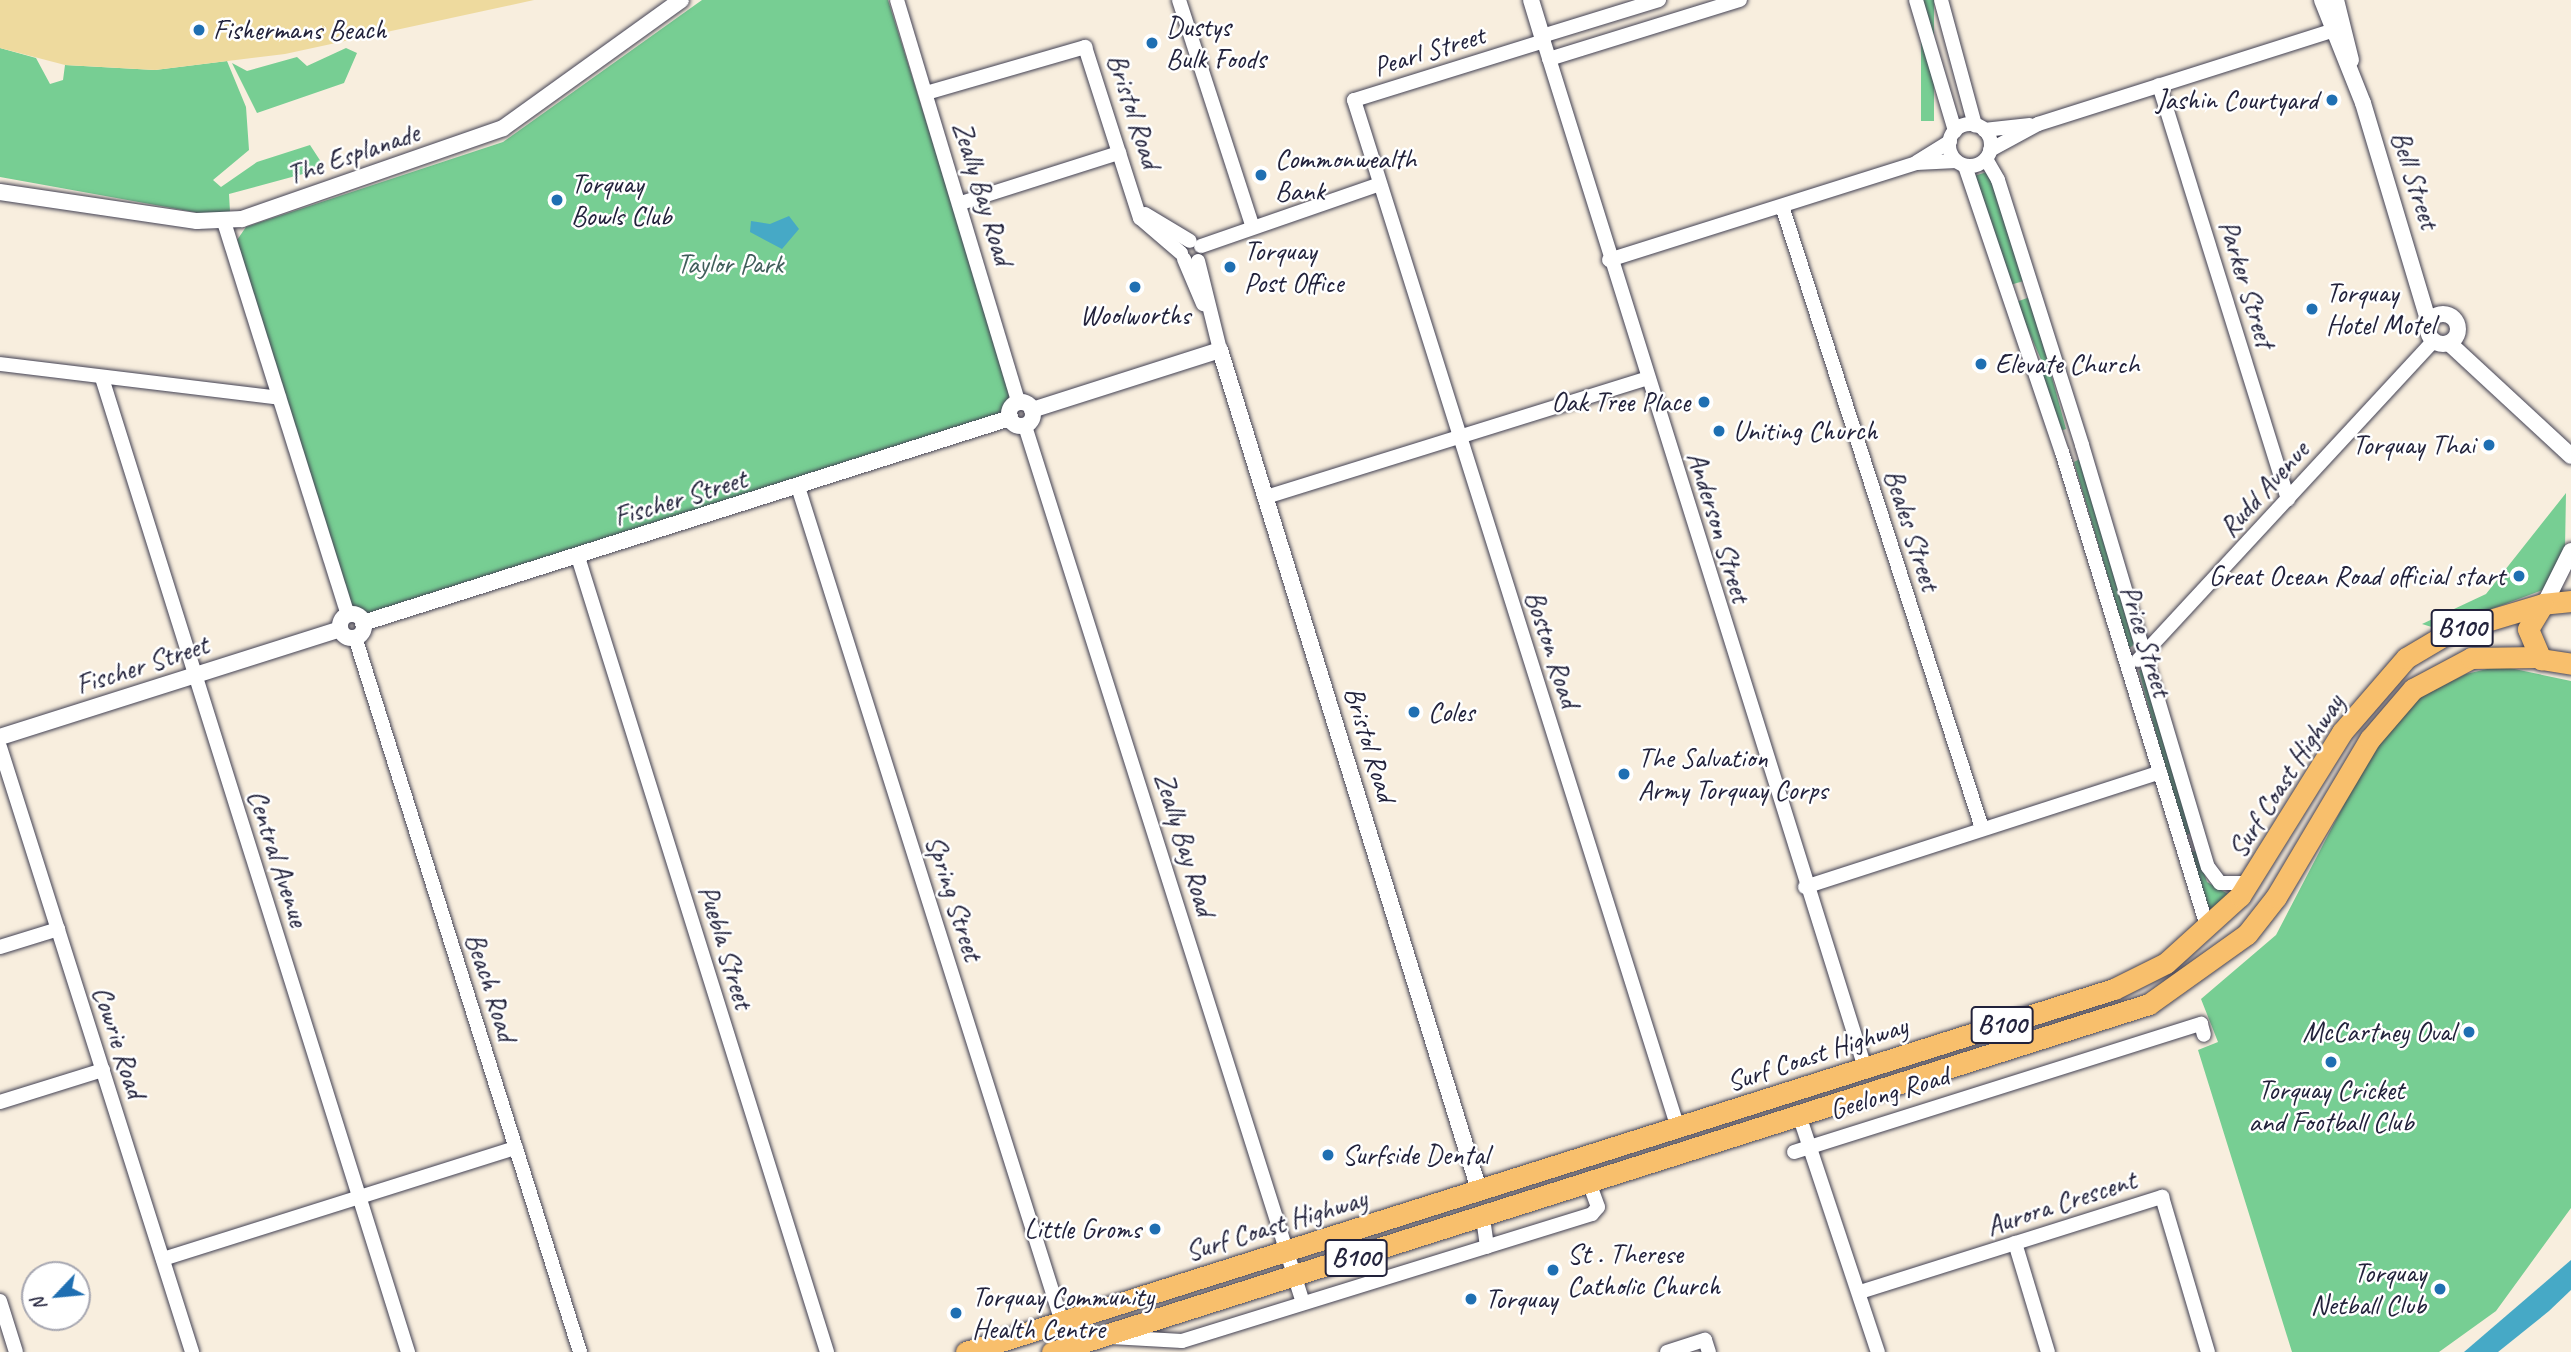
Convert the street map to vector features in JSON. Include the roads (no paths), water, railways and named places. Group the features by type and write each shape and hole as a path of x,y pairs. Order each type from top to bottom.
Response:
{"main road":[{"name":"B100","path":"2571,601 2544,604 2528,629 2538,657 2571,664"},
{"name":"Surf Coast Highway","path":"966,1352 2114,989 2166,963 2208,929 2250,883 2342,732 2406,658 2450,632 2544,604"},
{"name":"Surf Coast Highway","path":"1052,1352 2115,1018 2183,985 2228,953 2268,908 2370,738 2413,690 2471,658 2538,657"},
{"path":"1864,1068 1874,1094"},
{"path":"1788,1092 1800,1118"},
{"path":"1479,1190 1483,1218"}],"street":[{"name":"The Esplanade","path":"0,192 224,222 496,131 681,0"},
{"name":"Zeally Bay Road","path":"897,0 1026,406"},
{"path":"1179,0 1252,225"},
{"name":"Anderson Street","path":"1531,0 1646,379 1864,1068"},
{"path":"1543,39 1659,0"},
{"name":"Price Street","path":"1916,0 1952,136 2062,452 2208,929"},
{"name":"Price Street","path":"1941,0 2082,445 2199,838 2215,880 2250,883"},
{"name":"Bell Street","path":"2322,0 2338,29 2426,297 2429,323 2441,342"},
{"name":"Bell Street","path":"2336,0 2338,29"},
{"path":"1549,59 1730,2"},
{"path":"1611,15 1618,38"},
{"path":"1916,163 1952,136 1980,128 2038,124 2338,29"},
{"name":"Pearl Street","path":"1380,184 1354,100 1543,39"},
{"name":"Bristol Road","path":"926,93 1085,47 1132,191 1152,221 1191,252 1479,1190"},
{"name":"Parker Street","path":"2159,85 2288,499"},
{"path":"1609,260 1916,163 1961,163 1988,155 2038,124"},
{"path":"961,203 1119,153"},
{"path":"1191,252 1252,225 1380,184"},
{"name":"Boston Road","path":"1380,184 1678,1128"},
{"name":"Beales Street","path":"1782,206 1982,828"},
{"path":"224,222 279,398 344,622 355,638 363,623 344,622"},
{"path":"2008,294 2032,286"},
{"path":"2426,297 2449,314 2458,330 2441,342 2571,456"},
{"path":"2429,323 2449,314"},
{"name":"Rudd Avenue","path":"2127,664 2144,658 2288,499 2441,342"},
{"path":"1026,406 1025,426 1010,418 1026,406 1220,350"},
{"path":"0,364 279,398"},
{"name":"Central Avenue","path":"102,378 408,1352"},
{"path":"1266,497 1646,379"},
{"name":"Fischer Street","path":"363,623 799,490 1010,418"},
{"name":"Zeally Bay Road","path":"1025,426 1295,1277"},
{"path":"2062,452 2082,445"},
{"name":"Spring Street","path":"799,490 1062,1322"},
{"path":"2544,604 2571,551"},
{"name":"Puebla Street","path":"578,557 827,1352"},
{"name":"Fischer Street","path":"0,737 195,676 344,622"},
{"name":"Beach Road","path":"355,638 580,1352"},
{"name":"Cowrie Road","path":"0,747 192,1352"},
{"path":"1805,887 2161,772"},
{"path":"2183,846 2199,838"},
{"path":"0,947 58,929"},
{"name":"Geelong Road","path":"1794,1153 2201,1024"},
{"path":"0,1102 103,1070"},
{"path":"1800,1118 1878,1352"},
{"path":"163,1259 516,1148"},
{"path":"1100,1337 1182,1341 1487,1247 1592,1214 1598,1207 1590,1185"},
{"name":"Aurora Crescent","path":"1860,1292 2162,1197 2207,1352"},
{"path":"1483,1218 1487,1247"},
{"path":"2015,1243 2048,1352"},
{"path":"1295,1277 1303,1303"},
{"path":"0,1301 16,1352"},
{"path":"1667,1352 1705,1340 1709,1352"}],"water":[{"path":"789,216 799,229 782,249 750,232 751,221 770,224"},
{"path":"2571,1260 2571,1290 2549,1311 2498,1352 2464,1352"}],"place":[{"name":"Fishermans Beach","path":"199,30"},
{"name":"Dustys Bulk Foods","path":"1152,43"},
{"name":"Jashin Courtyard","path":"2332,100"},
{"name":"Commonwealth Bank","path":"1261,175"},
{"name":"Torquay Bowls Club","path":"557,200"},
{"name":"Torquay Post Office","path":"1230,267"},
{"name":"Woolworths","path":"1135,287"},
{"name":"Torquay Hotel Motel","path":"2312,309"},
{"name":"Elevate Church","path":"1981,364"},
{"name":"Oak Tree Place","path":"1704,402"},
{"name":"Uniting Church","path":"1719,431"},
{"name":"Torquay Thai","path":"2489,445"},
{"name":"Great Ocean Road official start","path":"2519,576"},
{"name":"Coles","path":"1414,712"},
{"name":"The Salvation Army Torquay Corps","path":"1624,774"},
{"name":"McCartney Oval","path":"2469,1032"},
{"name":"Torquay Cricket and Football Club","path":"2331,1062"},
{"name":"Surfside Dental","path":"1328,1155"},
{"name":"Little Groms","path":"1155,1229"},
{"name":"St . Therese Catholic Church","path":"1553,1270"},
{"name":"Torquay Netball Club","path":"2440,1289"},
{"name":"Torquay","path":"1471,1299"},
{"name":"Torquay Community Health Centre","path":"956,1313"}],"park label":[{"name":"Taylor Park","path":"730,264"}]}
